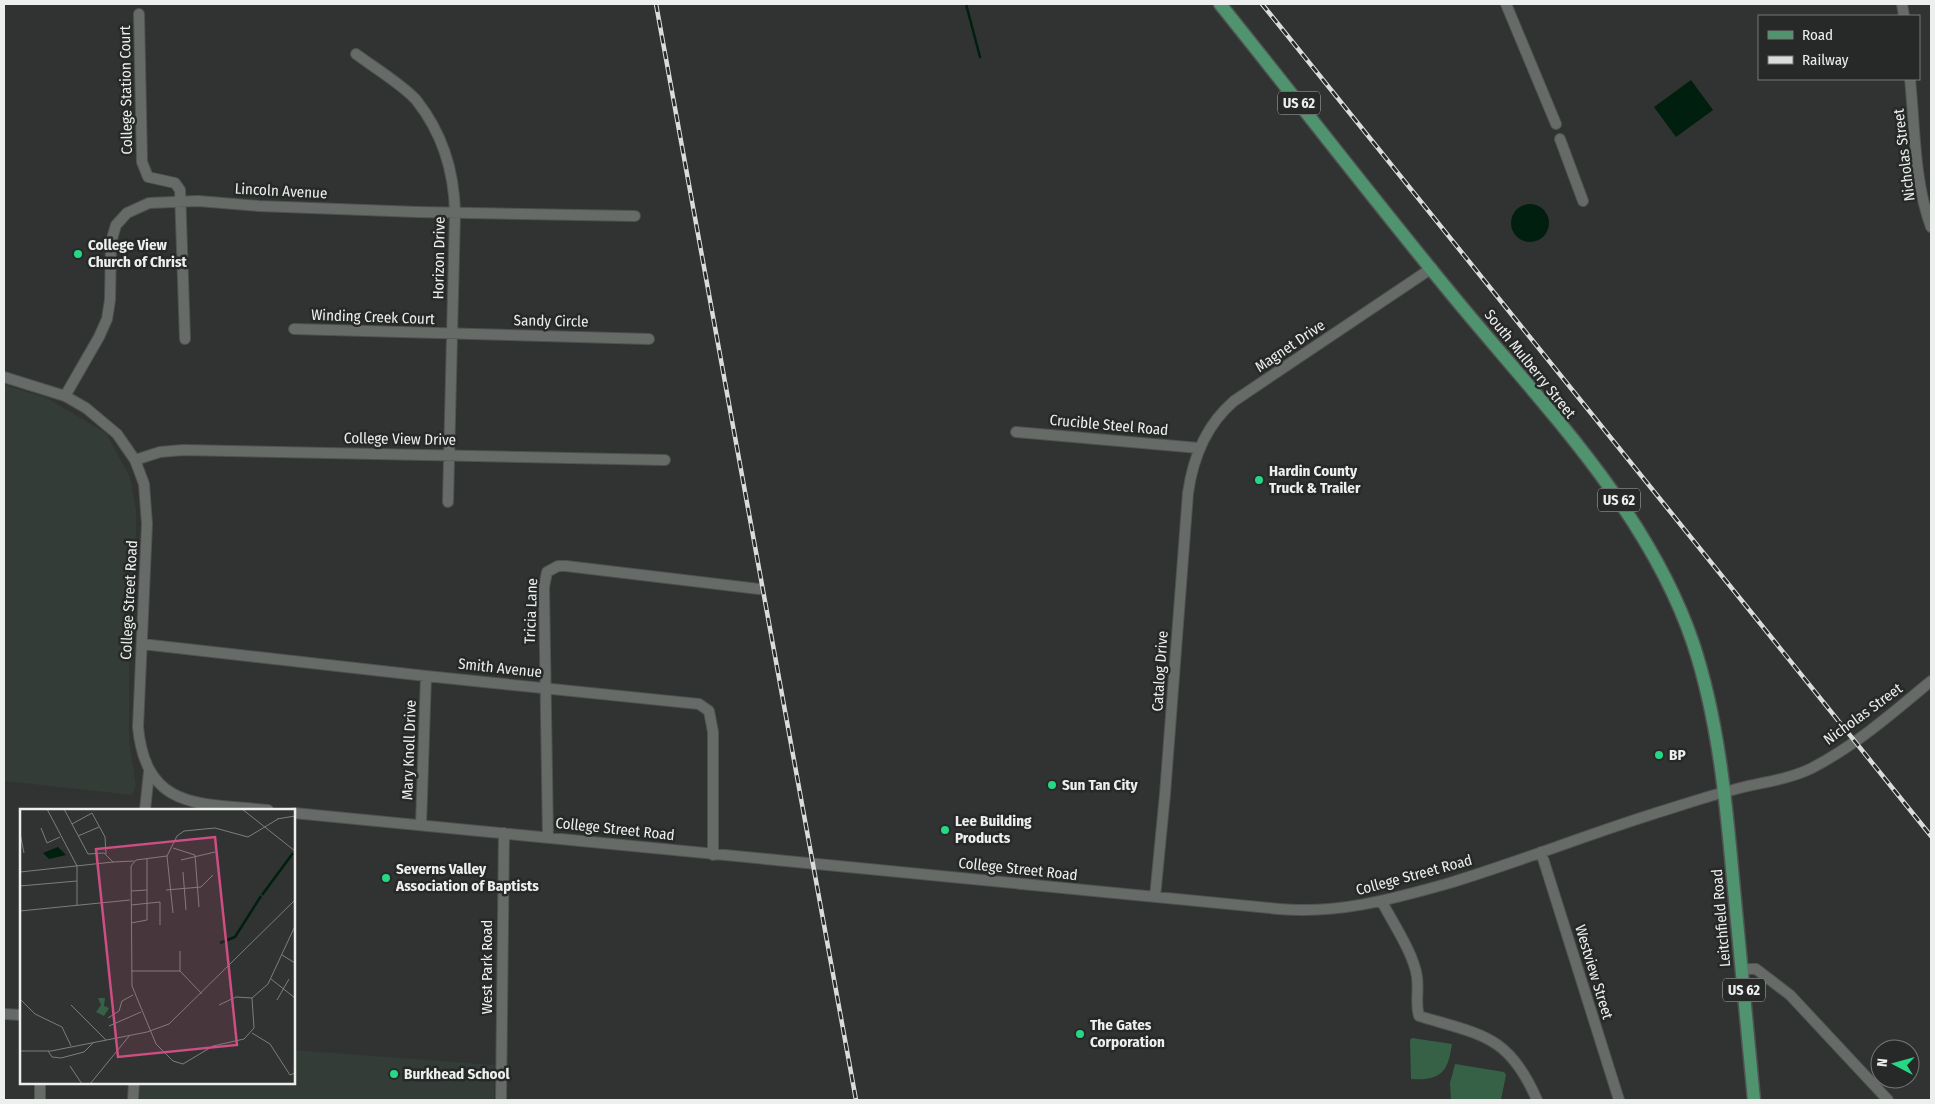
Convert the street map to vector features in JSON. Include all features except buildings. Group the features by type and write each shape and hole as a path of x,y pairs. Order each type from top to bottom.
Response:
{"main road":[{"name":"South Mulberry Street","path":"1220,4 1379,203 1594,466 1628,513 1652,552 1676,598 1694,646 1716,740 1724,792"},
{"name":"Leitchfield Road","path":"1724,792 1754,1100"}],"street":[{"path":"1506,4 1556,124"},
{"name":"College Station Court","path":"139,14 144,170 154,180 179,185 180,201"},
{"name":"Horizon Drive","path":"356,54 419,104 442,141 452,174 455,212 448,502"},
{"name":"Nicholas Street","path":"1910,80 1921,184 1931,227"},
{"path":"1560,139 1582,201"},
{"path":"180,201 185,339"},
{"name":"Lincoln Avenue","path":"65,396 99,337 107,319 110,300 111,242 116,225 127,213 141,206 156,202 180,201 259,206 635,216"},
{"name":"Magnet Drive","path":"1200,448 1211,426 1234,401 1432,268"},
{"name":"Winding Creek Court","path":"294,330 452,334"},
{"name":"Sandy Circle","path":"452,334 648,338"},
{"name":"College Street Road","path":"4,378 65,396 106,422 136,460 144,484 147,524 138,727 144,761 149,772 164,789 178,797 212,804 259,809"},
{"name":"Crucible Steel Road","path":"1016,432 1200,448"},
{"name":"Catalog Drive","path":"1155,897 1166,786 1188,493 1194,460 1200,448"},
{"name":"College View Drive","path":"136,460 160,452 183,450 666,460"},
{"name":"Tricia Lane","path":"548,837 544,587 547,572 552,568 566,566 760,589"},
{"name":"Smith Avenue","path":"142,644 426,676 682,701 706,707 711,717 713,732 713,855"},
{"name":"Mary Knoll Drive","path":"421,825 426,676"},
{"name":"Nicholas Street","path":"1724,792 1786,778 1812,768 1855,742 1931,681"},
{"path":"145,809 149,772"},
{"name":"College Street Road","path":"295,813 713,855 1299,910 1349,908 1382,902 1471,876 1724,792"},
{"name":"West Park Road","path":"502,1100 504,833"},
{"name":"Westview Street","path":"1541,852 1619,1100"},
{"path":"1382,902 1406,949 1417,976 1416,1008 1419,1016 1481,1036 1501,1046 1523,1071 1537,1100"},
{"path":"1742,969 1756,969 1790,995 1888,1100"},
{"path":"4,1014 20,1015"},
{"path":"40,1084 40,1100"},
{"path":"133,1100 134,1084"}],"shaded area":[{"path":"1691,80 1713,110 1676,137 1654,107"},
{"path":"1530,204 1543,210 1549,223 1543,236 1530,242 1517,236 1511,223 1517,210"},
{"path":"4,385 45,397 106,433 130,477 136,509 129,639 129,741 136,786 132,795 4,781"},
{"path":"1412,1038 1452,1044 1448,1062 1441,1073 1430,1078 1411,1079 1410,1040"},
{"name":"Burkhead School","path":"295,1050 495,1065 494,1100 140,1100 140,1084 295,1084"},
{"path":"1455,1064 1504,1072 1506,1075 1501,1100 1451,1100 1450,1083"}],"waterway":[{"path":"966,4 980,57"}],"railway":[{"path":"656,4 856,1100"},
{"path":"1262,4 1931,836"}],"place":[{"name":"College View Church of Christ","path":"78,254"},
{"name":"Hardin County Truck & Trailer","path":"1259,480"},
{"name":"BP","path":"1659,755"},
{"name":"Sun Tan City","path":"1052,785"},
{"name":"Lee Building Products","path":"945,830"},
{"name":"Severns Valley Association of Baptists","path":"386,878"},
{"name":"The Gates Corporation","path":"1080,1034"},
{"name":"Burkhead School","path":"394,1074"}]}
